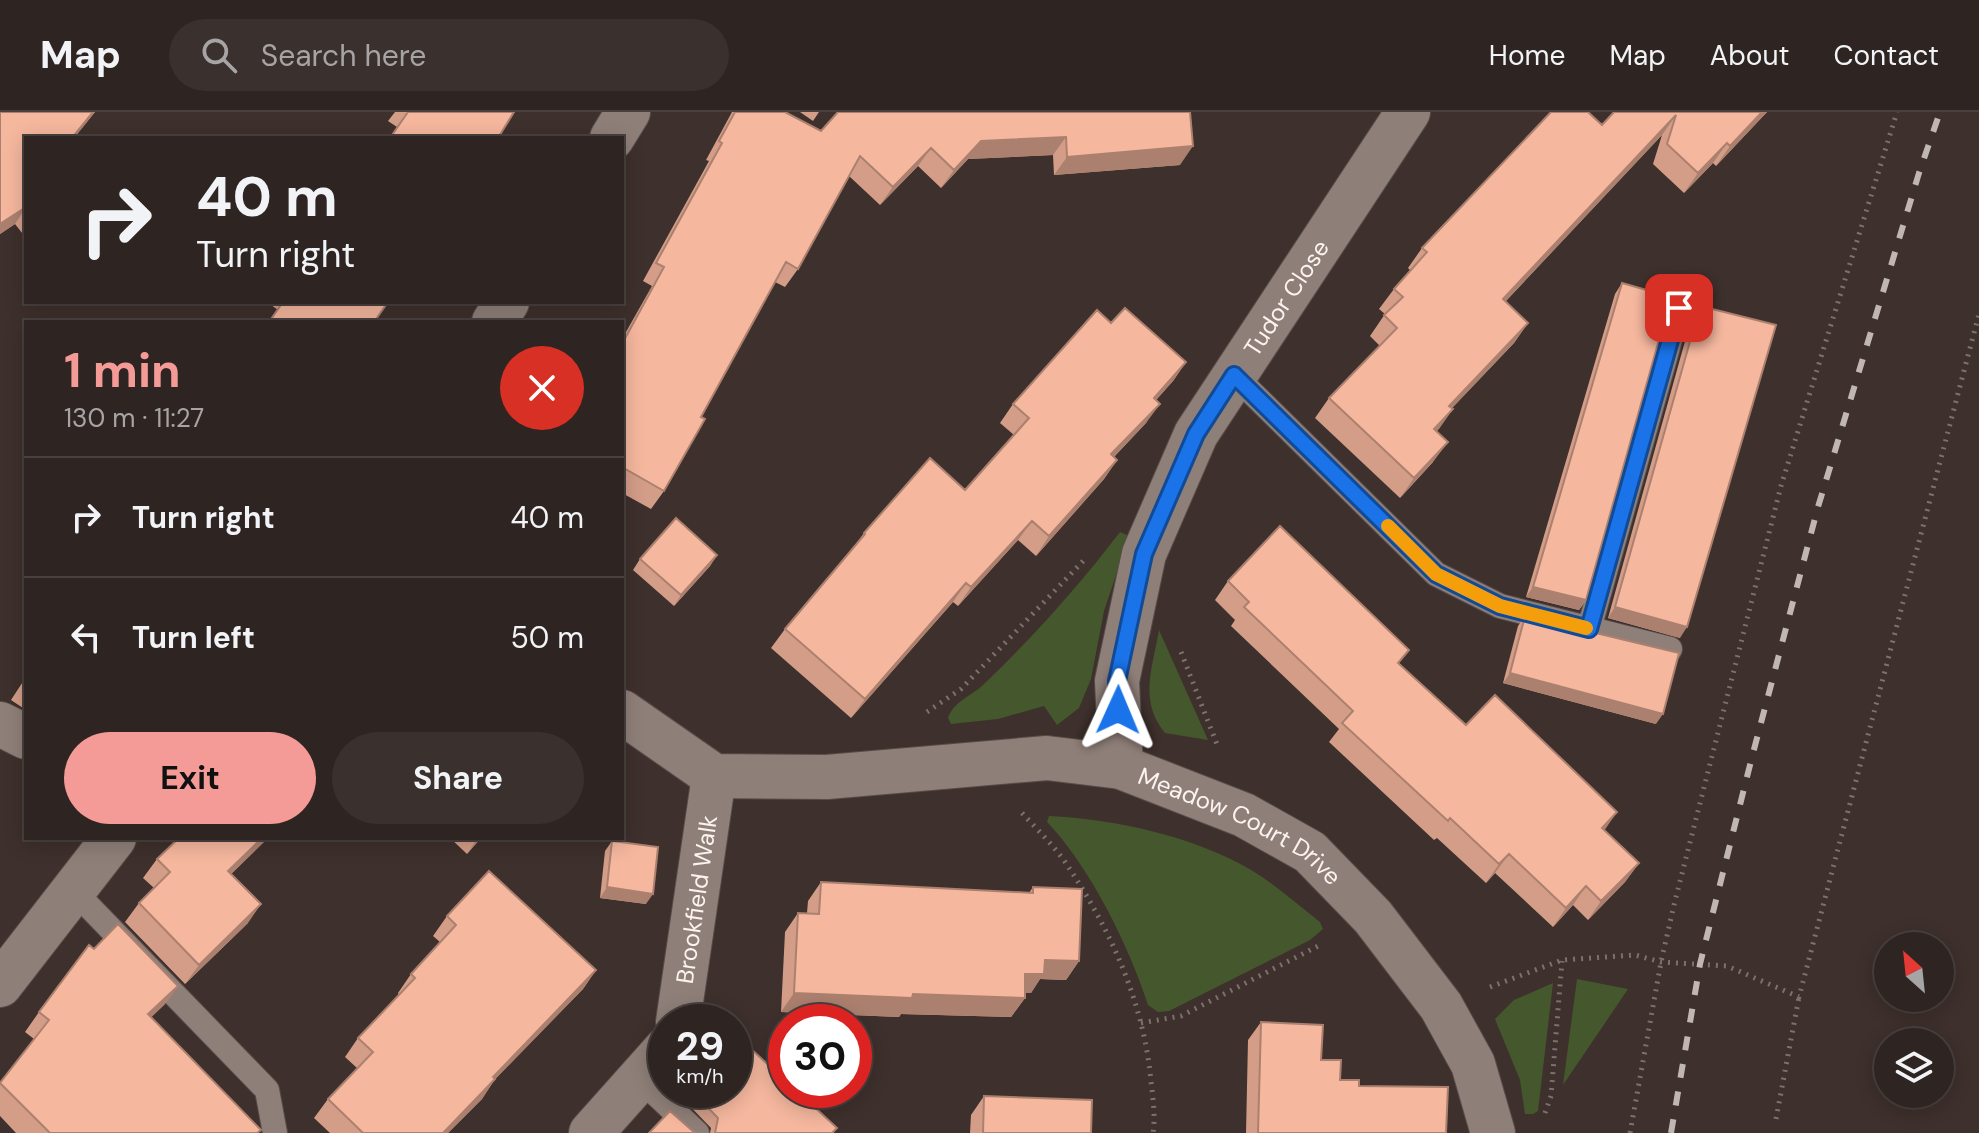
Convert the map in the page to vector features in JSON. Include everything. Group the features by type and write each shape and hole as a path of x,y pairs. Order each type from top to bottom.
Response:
{"street":[{"path":"613,136 628,112"},
{"name":"Tudor Close","path":"1121,767 1117,681 1144,554 1196,434 1408,112"},
{"path":"624,713 714,776"},
{"path":"0,724 24,736"},
{"name":"Meadow Court Drive","path":"714,776 827,777 1047,758 1121,767 1244,815 1310,852 1373,917 1441,1006 1473,1064 1493,1133"},
{"name":"Brookfield Walk","path":"681,1004 714,776"},
{"path":"0,985 112,840"},
{"path":"591,1133 648,1070"}],"lane":[{"path":"1589,629 1679,308"},
{"path":"1234,375 1436,574 1500,606 1670,649"},
{"path":"73,890 267,1090 275,1133"},
{"path":"681,1108 697,1133"}],"path":[{"path":"1630,1133 1661,962 1781,486 1897,112"},
{"path":"1776,1119 1799,997 1979,314"},
{"path":"925,713 961,689 1090,554"},
{"path":"1177,641 1244,815"},
{"path":"958,766 1020,811 1062,858 1108,934 1132,990 1147,1046 1155,1118 1153,1133"},
{"path":"1141,1023 1181,1016 1373,917"},
{"path":"1441,1006 1562,960 1635,955 1661,962 1727,966 1799,997"},
{"path":"1542,1121 1551,1096 1562,960"}],"green space":[{"path":"1120,532 1129,536 1104,611 1091,679 1079,708 1057,725 1044,706 998,719 951,724 948,718 954,707 983,685 1037,630"},
{"path":"1159,630 1208,740 1165,733 1157,721 1152,708 1150,683"},
{"path":"1049,816 1126,825 1205,848 1229,858 1269,882 1320,922 1323,929 1310,940 1169,1011 1158,1012 1148,1005 1130,958 1093,884 1047,822"},
{"path":"1577,979 1628,989 1563,1085"},
{"path":"1553,983 1538,1111 1525,1114 1520,1080 1495,1019 1514,1000"}],"building":[{"path":"0,112 93,112 74,136 24,136 24,208 0,224"},
{"path":"408,112 514,112 499,136 391,136"},
{"path":"735,112 785,112 821,131 838,112 1190,112 1193,146 1067,157 1066,137 981,141 954,170 931,148 893,187 860,156 798,269 786,262 664,491 624,468 624,340 664,267 656,263 722,143 719,141"},
{"path":"1551,112 1588,112 1602,125 1614,112 1762,112 1730,146 1727,143 1698,173 1667,144 1676,115 1503,299 1528,323 1449,406 1453,409 1434,429 1448,442 1414,478 1329,398 1397,328 1384,315 1403,297 1394,289 1427,252 1422,248"},
{"path":"1622,283 1671,297 1586,600 1533,587"},
{"path":"282,304 387,304 375,320 270,320"},
{"path":"1700,306 1776,325 1687,627 1615,607"},
{"path":"1125,308 1186,362 1154,398 1160,404 1111,454 1117,460 1049,536 1032,521 971,587 966,583 865,699 785,629 930,458 965,490 1029,418 1013,404 1097,310 1111,323"},
{"path":"676,518 717,555 681,595 640,559"},
{"path":"1280,526 1409,650 1398,663 1466,725 1495,695 1617,812 1602,828 1639,863 1601,901 1586,886 1566,908 1509,854 1499,864 1342,723 1353,711 1244,607 1249,602 1228,581"},
{"path":"1525,616 1679,653 1663,714 1510,673"},
{"path":"177,840 260,840 228,871 261,904 199,965 139,903 170,872 157,859"},
{"path":"612,841 658,847 653,894 607,887"},
{"path":"489,871 596,970 443,1133 363,1133 328,1099 373,1052 358,1038 415,978 411,974 456,925 447,916"},
{"path":"821,882 1033,893 1033,887 1082,889 1079,961 1045,960 1044,974 1025,974 1025,998 913,994 912,998 794,993 798,913 819,914"},
{"path":"118,924 178,986 148,1014 261,1130 257,1133 50,1133 0,1083 49,1020 39,1012 89,945 94,949"},
{"path":"1261,1022 1323,1025 1321,1060 1341,1060 1340,1080 1359,1080 1359,1086 1448,1087 1446,1133 1258,1133"},
{"path":"752,1050 768,1065 768,1108 815,1108 837,1128 832,1133 715,1133 718,1118 708,1108 752,1108"},
{"path":"984,1096 1092,1100 1091,1133 983,1133"},
{"path":"670,1111 695,1133 649,1133"}],"railway":[{"path":"1671,1133 1700,964 1752,757 1818,507 1940,112"}],"slow traffic":[{"path":"1388,526 1436,574 1500,606 1586,628"}],"route":[{"path":"1118,710 1117,681 1144,554 1196,434 1234,375 1436,574 1500,606 1589,629 1679,308"}]}
